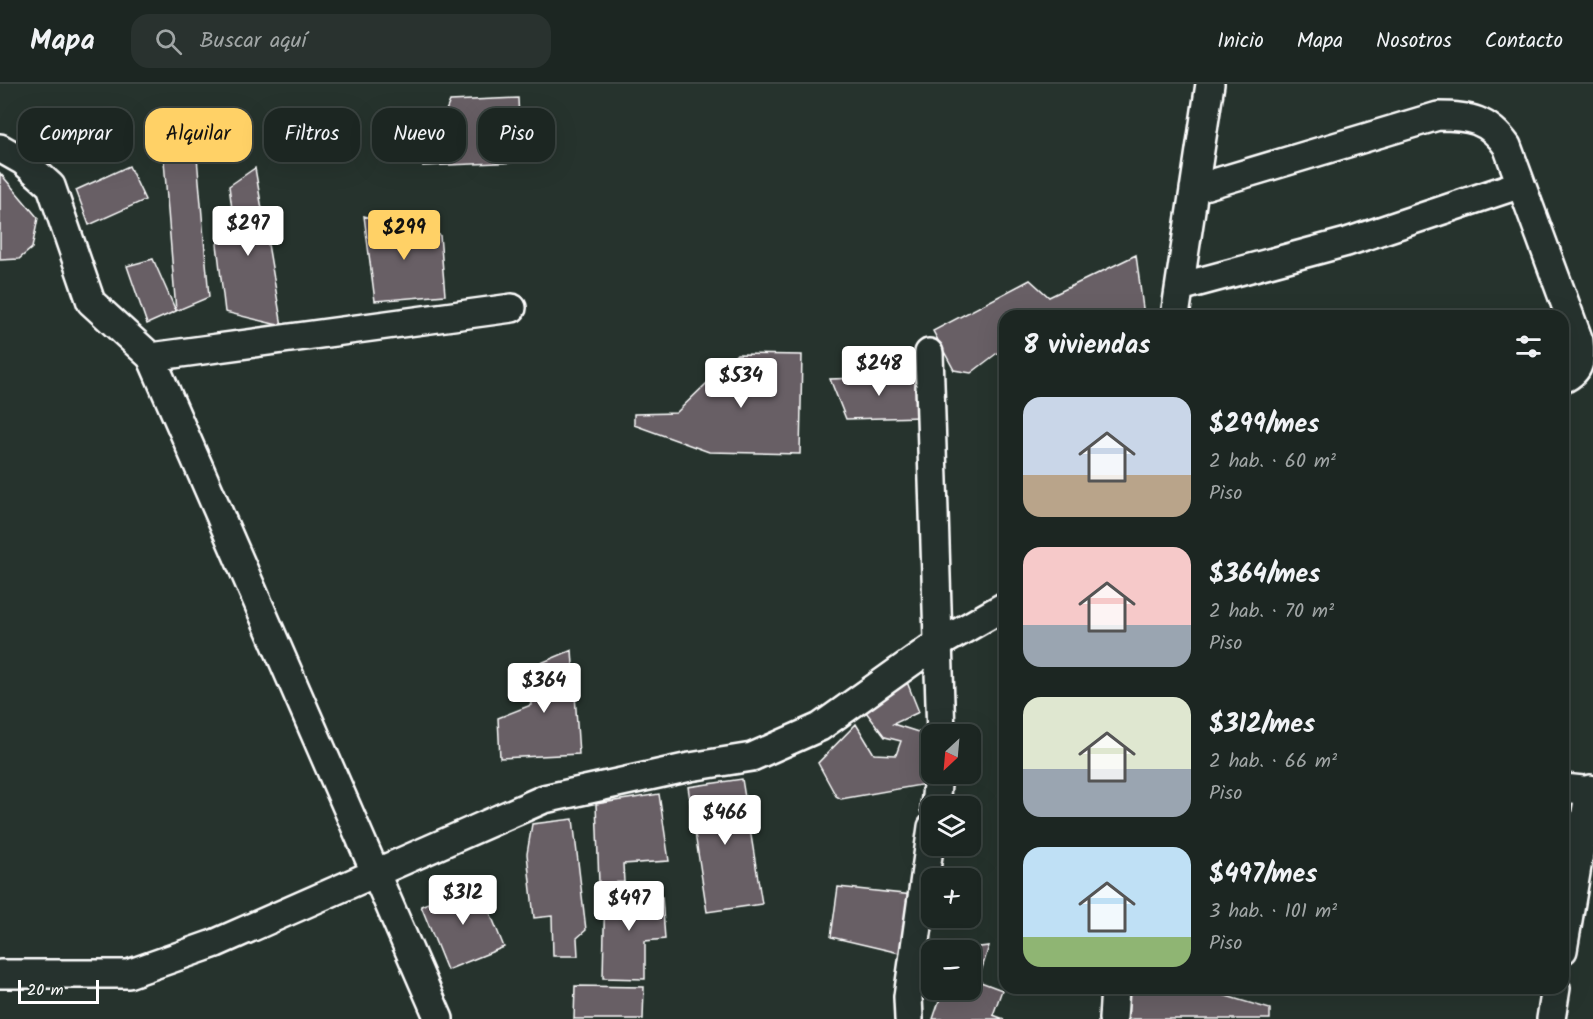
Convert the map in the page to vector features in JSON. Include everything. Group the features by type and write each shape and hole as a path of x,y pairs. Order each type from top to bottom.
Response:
{"street":[{"path":"1177,310 1210,84"},
{"path":"1194,189 1438,116 1466,116 1478,120 1500,137 1507,146 1568,310"},
{"path":"0,148 23,161 51,186 92,302 152,357 439,1019"},
{"path":"1180,287 1347,242 1521,184"},
{"path":"152,357 512,308"},
{"path":"1569,314 1579,341 1581,358 1578,368 1569,375"},
{"path":"929,353 936,645 940,724"},
{"path":"0,974 128,974 216,943 544,799 690,767 752,757 820,727 936,645 999,609"},
{"path":"1569,788 1592,790 1569,917"},
{"path":"909,1019 908,997 928,856"},
{"path":"1113,1019 1115,994"},
{"path":"1551,1019 1555,994"}],"building":[{"path":"518,98 518,108 478,108 478,162 521,162 423,166 425,162 466,162 466,108 447,108 450,101"},
{"path":"164,162 197,162 209,297 176,311"},
{"path":"129,166 145,200 89,225 76,190"},
{"path":"255,168 282,326 225,312 217,244 234,224 229,186"},
{"path":"0,173 38,218 32,248 19,259 0,260"},
{"path":"364,216 440,235 445,295 375,301"},
{"path":"1136,255 1143,310 999,310 999,352 971,373 954,370 933,331 1030,280 1049,297"},
{"path":"153,259 176,311 147,324 127,266"},
{"path":"737,354 802,355 800,454 709,452 634,425 634,414 676,413"},
{"path":"920,376 922,417 846,419 830,379"},
{"path":"572,650 579,754 500,758 498,718 531,705 529,668"},
{"path":"907,682 919,712 893,724 921,733 921,784 926,784 841,799 836,796 818,763 856,724 874,754 896,755 901,741 885,737 866,712"},
{"path":"742,779 762,904 707,912 688,787"},
{"path":"659,794 669,861 623,864 624,882 599,883 596,804"},
{"path":"573,819 586,930 577,938 578,956 553,956 552,916 534,918 527,854 532,824"},
{"path":"624,882 625,899 662,897 665,939 645,941 645,979 603,978 605,884"},
{"path":"478,883 504,947 447,970 421,906"},
{"path":"838,887 913,895 908,955 831,937"},
{"path":"989,946 981,971 981,947"},
{"path":"981,982 999,989 1001,994 993,1015 1004,1019 933,1019 940,1000 981,1000"},
{"path":"575,986 644,987 643,1019 574,1019"},
{"path":"1129,994 1219,994 1270,1009 1270,1019 1128,1019"}]}
